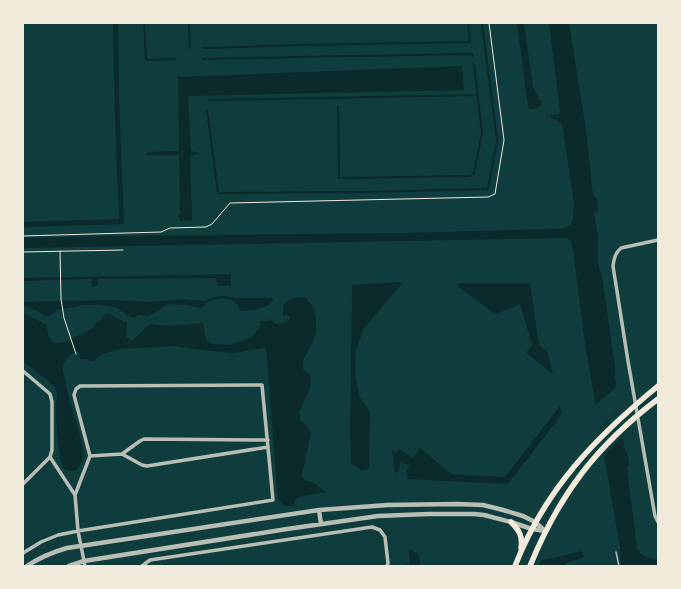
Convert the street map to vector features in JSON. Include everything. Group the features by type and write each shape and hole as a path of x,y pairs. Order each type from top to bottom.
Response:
{"main road":[{"path":"515,566 535,522 560,484 591,447 658,386"},
{"path":"530,566 545,531 580,475 624,426 658,399"},
{"path":"511,522 518,530 522,538 520,554"}],"street":[{"path":"658,240 621,248 614,258 613,266 655,516 658,522"},
{"path":"23,484 50,457 52,450 52,402 50,394 24,373"},
{"path":"23,553 58,535 78,531 273,500 262,385 80,386 76,389 74,395 90,456 75,495 78,531 84,564"},
{"path":"90,456 122,454 140,441 144,440 268,440"},
{"path":"122,454 142,465 147,466 268,446"},
{"path":"50,457 75,495"},
{"path":"27,566 56,551 67,548 319,510 388,505 483,505 523,516 535,522 545,531"},
{"path":"319,510 321,524"},
{"path":"69,566 321,524 378,516 428,514 484,515 532,529 545,531"},
{"path":"142,566 150,560 372,527 380,530 384,537 388,563 387,566"}],"lane":[{"path":"616,552 618,566"}],"path":[{"path":"23,236 161,232 170,228 206,227 212,224 230,203 488,198 495,194 504,140 489,23"},
{"path":"23,252 124,250"},
{"path":"60,251 60,299 69,335 76,354"}],"water":[{"path":"113,23 118,23 124,224 23,227 23,222 119,219"},
{"path":"517,23 524,23 533,87 539,99 542,101 538,108 530,109 528,106"},
{"path":"549,23 569,23 586,130 593,195 597,199 598,211 594,212 598,238 598,262 602,276 615,367 624,446 629,463 627,468 637,549 646,557 658,559 658,566 621,566 620,548 585,344 573,250 570,240 567,238 23,248 23,238 404,233 564,228 571,225 574,203 562,124 550,117 551,115 559,114 560,111"},
{"path":"462,66 464,90 188,96 191,151 200,153 190,156 192,221 180,221 180,217 178,217 180,214 179,155 147,155 147,152 179,151 178,77"},
{"path":"231,274 231,286 217,286 216,278 98,279 98,286 91,287 91,279 23,281 23,278"},
{"path":"400,282 401,285 364,328 356,351 355,371 359,396 370,412 369,469 360,470 351,463 352,285"},
{"path":"459,283 530,283 539,345 548,353 553,374 526,353 532,345 520,304 496,314 458,287"},
{"path":"219,296 234,298 274,298 268,305 256,310 241,311 235,302 222,298 209,302 202,308 169,304 149,316 139,315 133,318 115,307 99,305 83,305 58,309 46,317 36,310 23,306 23,302 113,300 148,302 182,299 205,301"},
{"path":"305,297 313,307 316,318 316,331 311,346 303,360 303,369 311,376 310,389 299,412 300,420 311,432 302,476 304,480 314,483 326,492 301,496 296,499 294,506 285,506 278,499 266,348 232,353 174,346 121,349 103,354 92,362 86,359 80,359 78,351 73,353 65,361 63,370 83,446 83,457 80,466 77,469 73,471 63,468 57,435 57,394 54,386 23,361 23,313 47,325 48,336 54,343 65,342 90,330 107,313 127,323 126,337 132,341 150,324 171,326 203,323 207,341 213,344 229,345 252,337 260,328 260,321 267,321 270,319 276,324 288,322 290,317 287,315 283,316 283,305 293,298"},
{"path":"560,406 562,414 508,484 407,479 408,476 406,474 409,465 401,462 398,472 396,471 395,475 392,450 396,453 399,448 413,458 420,448 451,474 505,477"},
{"path":"409,550 418,553 421,566 399,566 410,563"},
{"path":"582,551 584,557 566,563 565,566 500,566 558,557"}],"pier":[{"path":"618,386 621,408 598,430 594,406"},
{"path":"621,409 624,434 603,457 598,431"},
{"path":"543,557 539,566 509,566 510,563"}],"waterway":[{"path":"144,23 146,60 175,59"},
{"path":"189,23 190,48"},
{"path":"203,48 470,42 468,23"},
{"path":"207,110 218,193 488,189 497,140 482,23"},
{"path":"203,59 472,54 473,57"},
{"path":"338,106 339,178 470,176 474,173 482,133 474,65"},
{"path":"209,100 478,95"}]}
